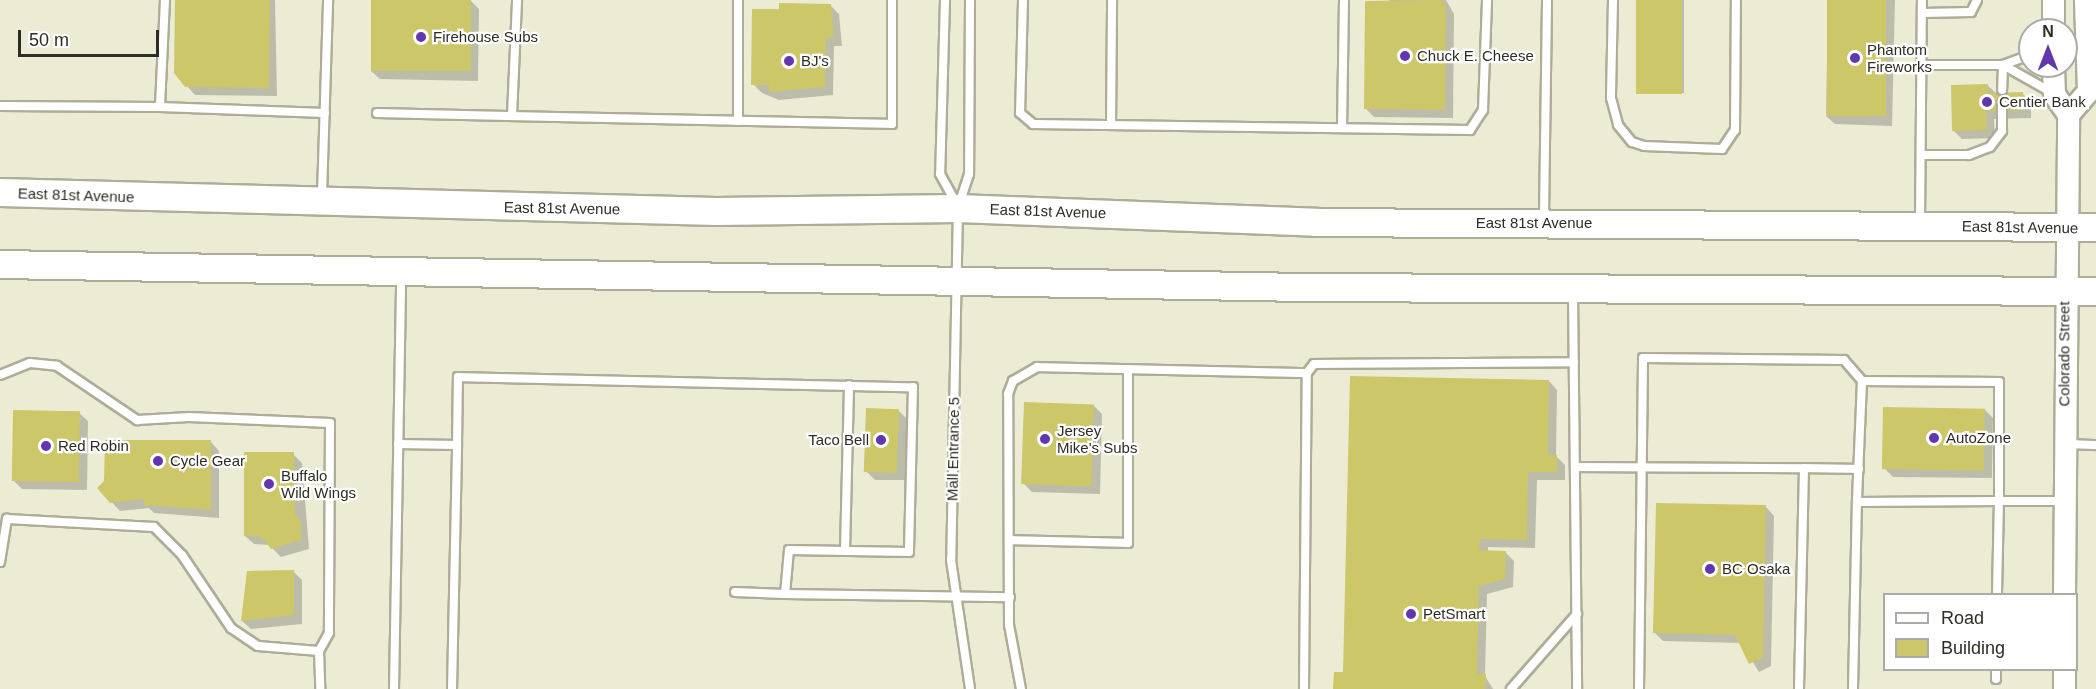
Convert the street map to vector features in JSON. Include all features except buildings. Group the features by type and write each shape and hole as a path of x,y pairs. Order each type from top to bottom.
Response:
{"highway":[{"name":"East 81st Avenue","path":"0,192 322,203 716,211 958,208 1315,222 2096,227"},
{"path":"0,264 1573,288 2096,291"}],"street":[{"path":"2053,0 2053,18"},
{"path":"2054,78 2054,94 2068,114 2088,91 2091,37 2085,0"},
{"name":"Colorado Street","path":"2064,593 2064,291 2068,114"},
{"path":"2064,671 2064,689"}],"lane":[{"path":"160,106 165,0"},
{"path":"322,203 328,0"},
{"path":"512,116 516,0"},
{"path":"738,0 738,121"},
{"path":"377,112 892,124 892,0"},
{"name":"Mall Entrance 5","path":"945,0 940,174 958,208"},
{"name":"Mall Entrance 5","path":"970,0 969,174 958,208 954,596 970,689"},
{"path":"1023,0 1020,104 1026,121 1111,125 1342,128 1476,127 1483,110 1486,0"},
{"path":"1111,125 1112,0"},
{"path":"1342,128 1344,0"},
{"path":"1544,223 1547,0"},
{"path":"1613,0 1611,98 1618,125 1632,142 1644,146 1722,149 1735,130 1736,0"},
{"path":"1920,226 1922,0"},
{"path":"1922,14 1971,12 1977,0"},
{"path":"1922,64 2003,65 2018,59"},
{"path":"2001,90 2003,65"},
{"path":"2003,65 2054,94"},
{"path":"1921,156 1969,154 1990,147 2001,131 2002,104"},
{"path":"0,106 160,106 325,113"},
{"path":"394,689 401,271"},
{"path":"1573,288 1577,689"},
{"path":"1639,689 1643,358 1844,360 1862,381 1853,689"},
{"path":"1022,689 1010,597 1008,394 1013,381 1037,367 1307,373 1325,360 1574,362"},
{"path":"0,375 30,363 57,366 137,420 189,417 330,423 329,633 319,651 320,689"},
{"path":"1009,540 1128,543 1128,369"},
{"path":"1304,689 1307,373"},
{"path":"452,689 458,376 913,387 909,552 789,550 785,594"},
{"path":"1862,381 1999,382 1997,593"},
{"path":"845,551 849,385"},
{"path":"398,444 457,445"},
{"path":"2064,444 2096,444"},
{"path":"1576,467 1859,469"},
{"path":"1799,689 1804,468"},
{"path":"1857,502 2064,501"},
{"path":"0,511 7,519 154,527 182,555 231,628 258,646 319,651"},
{"path":"0,562 7,519"},
{"path":"735,592 1010,597"},
{"path":"1511,689 1578,614"},
{"path":"1996,671 1996,679"}],"place":[{"name":"Firehouse Subs","path":"421,37"},
{"name":"Chuck E. Cheese","path":"1405,56"},
{"name":"Phantom Fireworks","path":"1855,58"},
{"name":"BJ's","path":"789,61"},
{"name":"Centier Bank","path":"1987,102"},
{"name":"AutoZone","path":"1934,438"},
{"name":"Jersey Mike's Subs","path":"1045,439"},
{"name":"Taco Bell","path":"881,440"},
{"name":"Red Robin","path":"46,446"},
{"name":"Cycle Gear","path":"158,461"},
{"name":"Buffalo Wild Wings","path":"269,484"},
{"name":"BC Osaka","path":"1710,569"},
{"name":"PetSmart","path":"1411,614"}]}
